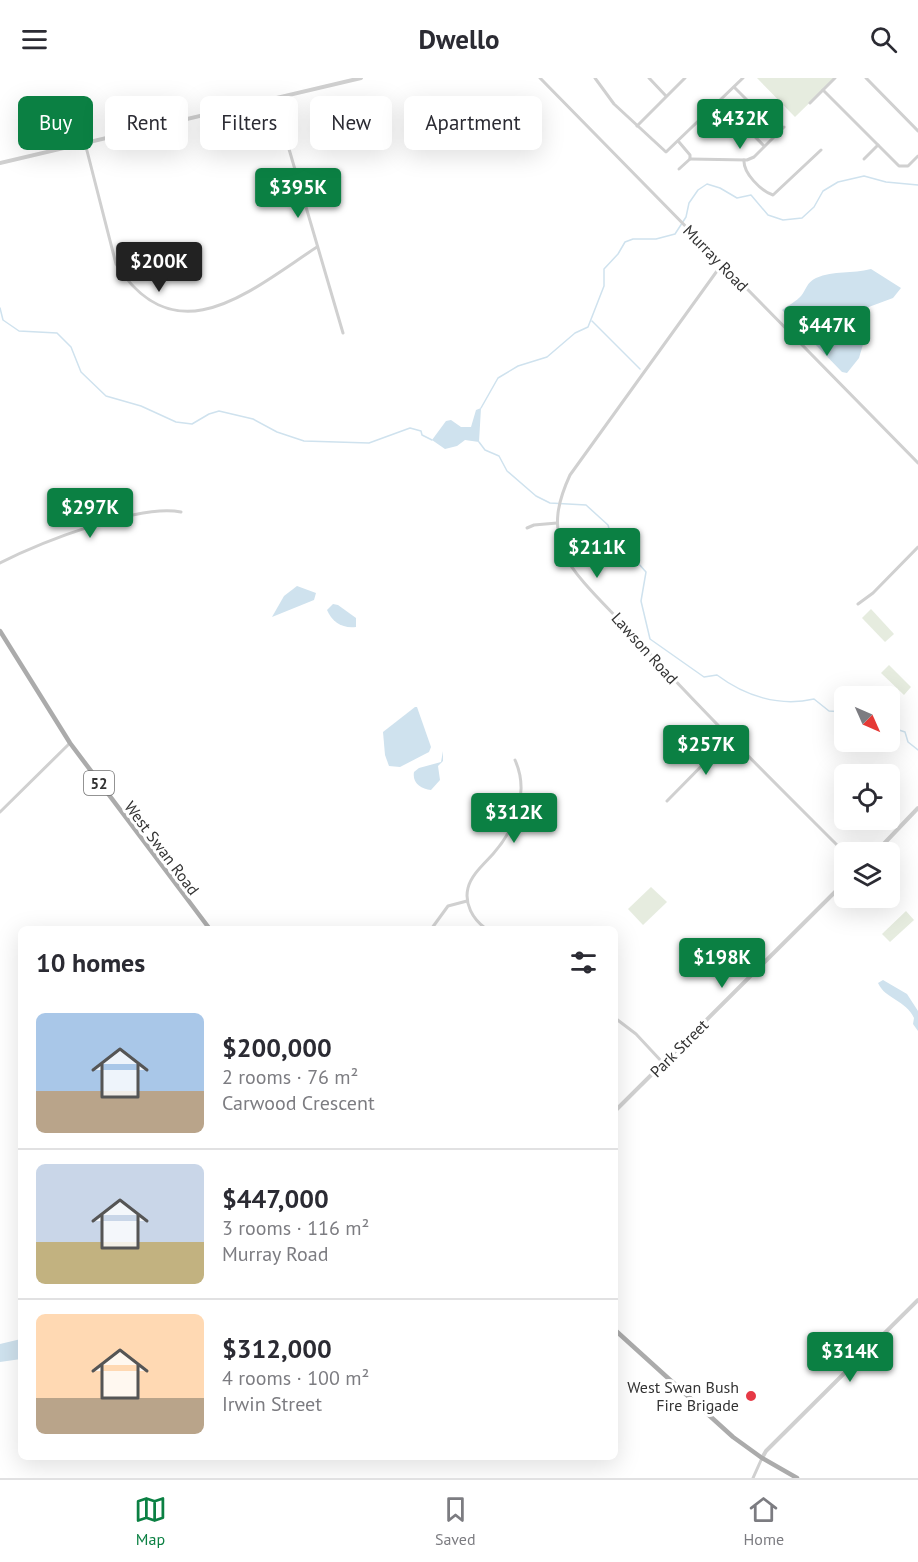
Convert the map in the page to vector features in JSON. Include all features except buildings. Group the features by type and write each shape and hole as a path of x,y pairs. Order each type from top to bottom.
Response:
{"main road":[{"name":"West Swan Road","path":"0,631 69,743 207,926"},
{"path":"618,1333 733,1437 762,1458 797,1478"}],"street":[{"path":"283,96 361,78"},
{"name":"Murray Road","path":"540,78 918,463"},
{"path":"594,78 614,104 666,152 743,78"},
{"path":"649,78 666,96"},
{"path":"636,126 684,78"},
{"path":"810,103 835,78"},
{"path":"866,78 918,131"},
{"path":"734,87 780,132"},
{"path":"823,90 902,167 908,166 918,156"},
{"path":"720,101 765,146"},
{"path":"93,141 200,116"},
{"path":"679,170 690,159 744,160 754,157 784,127"},
{"path":"679,142 689,153 690,159"},
{"path":"864,159 878,145"},
{"path":"0,163 55,150"},
{"path":"87,150 116,264 126,280 143,296 161,307 194,312 236,300 317,247"},
{"path":"289,150 343,333"},
{"path":"744,160 745,170 768,193 773,195 821,150"},
{"name":"Lawson Road","path":"722,264 570,475 559,498 557,523 564,553 571,564 655,660 834,842"},
{"path":"0,563 35,545 146,512 170,509 181,512"},
{"path":"527,528 534,525 557,523"},
{"path":"858,604 873,593 918,547"},
{"path":"667,801 730,737"},
{"path":"0,812 69,743"},
{"path":"483,926 472,914 467,902 468,888 475,874 496,851 515,821 520,801 520,773 515,760"},
{"path":"886,842 918,808"},
{"name":"Park Street","path":"618,1108 834,893"},
{"path":"433,926 448,906 467,902"},
{"path":"618,1020 636,1034 663,1064"},
{"path":"753,1478 766,1451 918,1299"}],"shaded area":[{"path":"757,78 835,78 795,117"},
{"path":"871,609 894,634 885,642 862,618"},
{"path":"889,665 911,687 904,695 900,691 900,686 895,686 881,673"},
{"path":"651,887 667,902 643,925 628,909"},
{"path":"906,911 914,920 890,942 882,934"}],"water":[{"path":"871,269 901,288 893,298 858,311 856,324 864,341 859,358 847,373 842,372 782,310 799,298 816,278"},
{"path":"481,408 479,442 465,440 457,446 445,449 432,440 446,421 451,420 461,427 471,427 476,410"},
{"path":"297,586 316,593 314,600 272,617 284,596"},
{"path":"333,604 356,618 356,627 342,626 335,621 327,610"},
{"path":"417,707 431,747 429,752 400,767 389,766 385,755 383,732"},
{"path":"443,751 443,761 438,766 440,780 431,790 421,787 414,779 414,772 419,768 441,762"},
{"path":"883,980 907,994 918,1011 918,1031 913,1024 914,1018 906,1007 881,988 878,983"},
{"path":"18,1340 18,1359 0,1362 0,1344"}],"waterway":[{"path":"481,408 498,378 518,366 547,357 575,333 588,327 604,286 604,269 618,254 625,242 633,239 656,239 675,234 686,217 689,203 698,190 707,184 720,188 737,198 751,195 768,215 783,220 802,218 814,207 823,191 838,182 864,176 886,182 918,185"},
{"path":"0,308 3,320 19,331 57,333 71,347 81,372 106,396 141,406 176,422 192,424 219,411 253,419 277,432 304,441 369,443 410,428 421,431 422,435 432,440"},
{"path":"592,321 640,369"},
{"path":"479,442 485,450 499,456 507,471 536,496 550,503 586,505 608,525 610,532 635,551 638,563 646,572 641,601 650,639 704,677 717,675 739,689 763,698 788,702 814,699 829,711 834,711"},
{"path":"900,730 905,732 908,742 918,750"}],"place":[{"name":"West Swan Bush Fire Brigade","path":"751,1396"}]}
